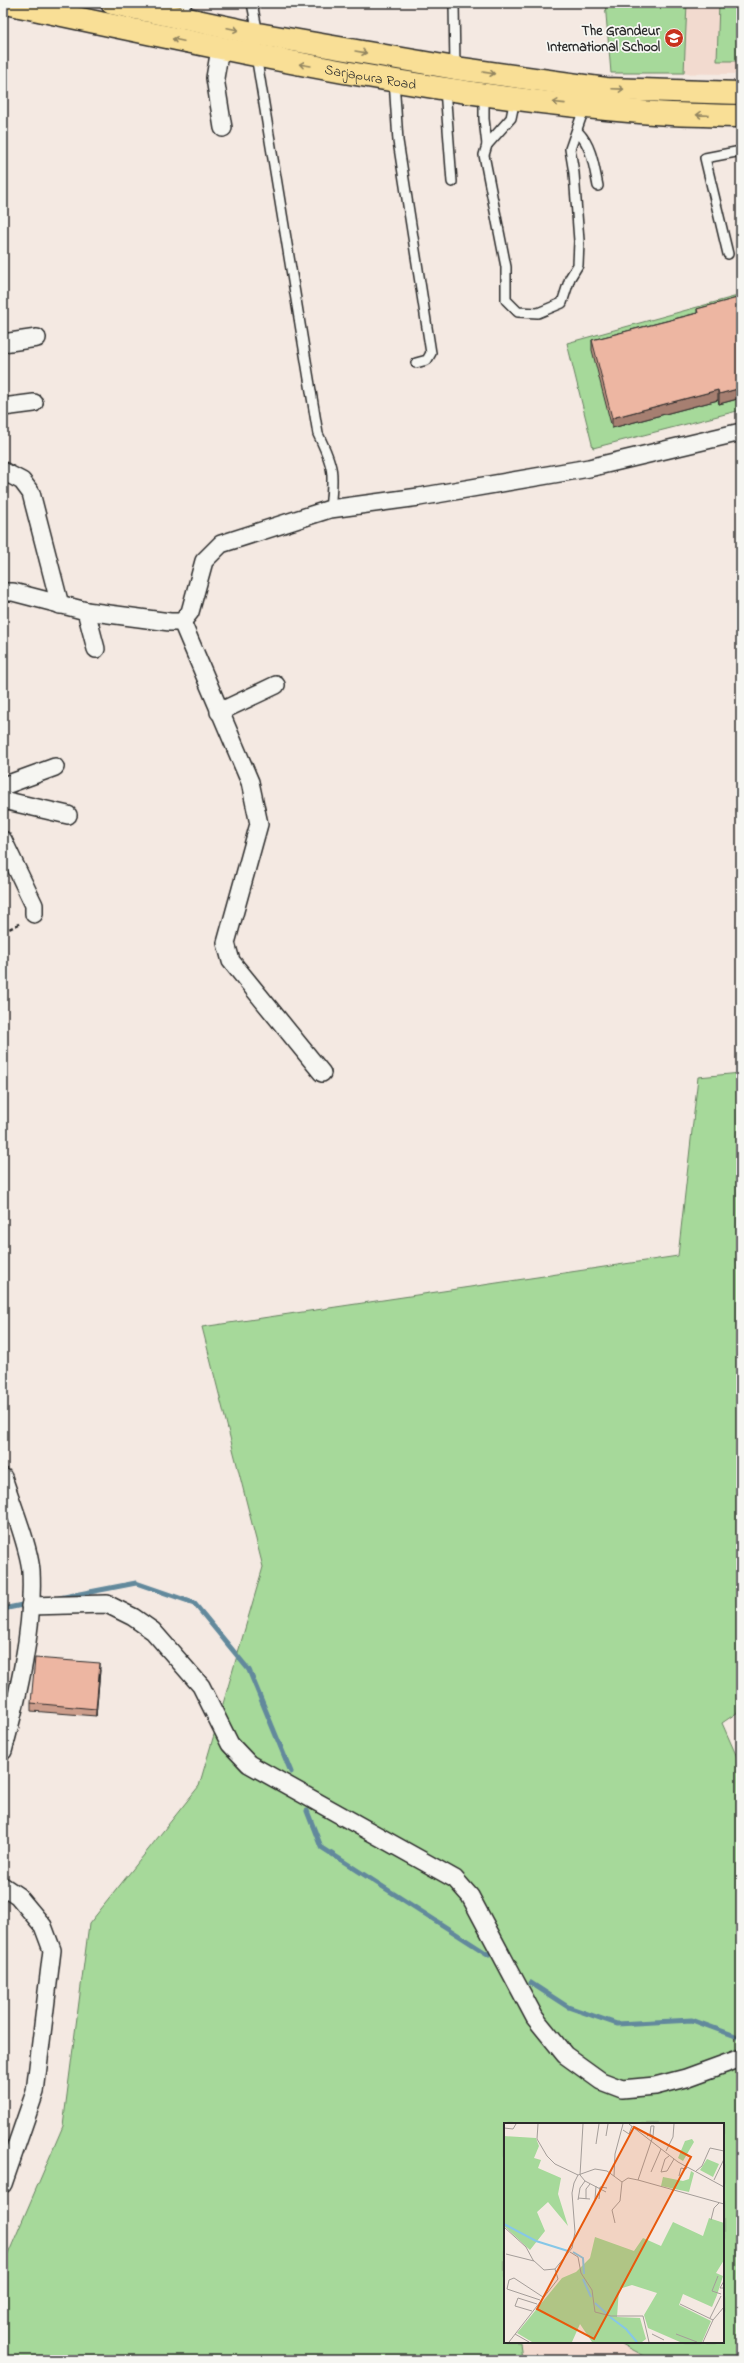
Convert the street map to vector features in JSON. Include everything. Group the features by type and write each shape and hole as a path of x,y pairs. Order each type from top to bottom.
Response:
{"main road":[{"name":"Sarjapura Road","path":"5,3 220,49 257,45 455,68 606,89 741,93"},
{"name":"Sarjapura Road","path":"112,3 184,10 257,45 394,80 444,89 484,95 640,112 741,116"}],"street":[{"path":"220,49 215,78 223,128"},
{"path":"3,343 37,338"},
{"path":"3,407 34,403"},
{"path":"182,622 190,612 204,561 221,544 330,509 419,497 589,468 741,432"},
{"path":"3,471 22,481 31,493 60,606"},
{"path":"3,592 13,592 60,606 86,611 170,622 182,622"},
{"path":"86,611 96,649"},
{"path":"182,622 250,782 259,824 226,943 231,961 322,1073"},
{"path":"219,712 276,685"},
{"path":"3,786 55,767"},
{"path":"3,800 68,814"},
{"path":"3,840 34,905 34,914"},
{"path":"3,1477 29,1560 30,1600 14,1710 3,1751"},
{"path":"30,1600 107,1604 133,1617 153,1631 201,1686 230,1744 249,1764 455,1879 470,1896 535,2018 565,2054 601,2081 622,2089 655,2086 686,2078 741,2058"},
{"path":"3,1886 18,1896 43,1926 52,1950 35,2092 3,2184"}],"lane":[{"path":"252,3 257,45 318,434 332,466 330,509"},
{"path":"454,3 455,68"},
{"path":"394,80 398,141 431,353 426,360 416,363"},
{"path":"444,89 452,182"},
{"path":"484,95 484,120 487,146"},
{"path":"515,98 511,118 487,146 484,154 506,267 506,300 518,312 538,313 562,303 570,278 578,265 579,241 574,173 570,149 578,132 585,106"},
{"path":"578,132 585,139 598,186"},
{"path":"728,254 705,158 741,152"}],"shaded area":[{"name":"The Grandeur International School","path":"605,3 741,3 741,74 611,73"},
{"path":"520,2343 620,2343 652,2360 522,2360"}],"green space":[{"path":"605,3 687,3 684,73 611,73"},
{"path":"719,3 741,3 741,61 717,61"},
{"path":"741,295 741,410 593,448 567,343"},
{"path":"741,1073 741,1710 722,1723 741,1766 741,2360 652,2360 620,2343 724,2343 724,2123 504,2123 504,2343 520,2343 522,2360 3,2360 3,2266 63,2126 89,1924 199,1786 263,1567 202,1327 678,1256 698,1077"}],"building":[{"path":"741,297 741,388 719,394 718,390 612,418 592,340 698,313 697,309"},
{"path":"35,1658 100,1663 96,1709 31,1703"}],"waterway":[{"path":"59,1598 136,1583 194,1603 249,1670 291,1772"},
{"path":"3,1609 27,1604"},
{"path":"307,1811 321,1847 489,1955"},
{"path":"531,1983 568,2007 617,2024 692,2020 741,2038"}],"place":[{"name":"The Grandeur International School","path":"674,38"}]}
